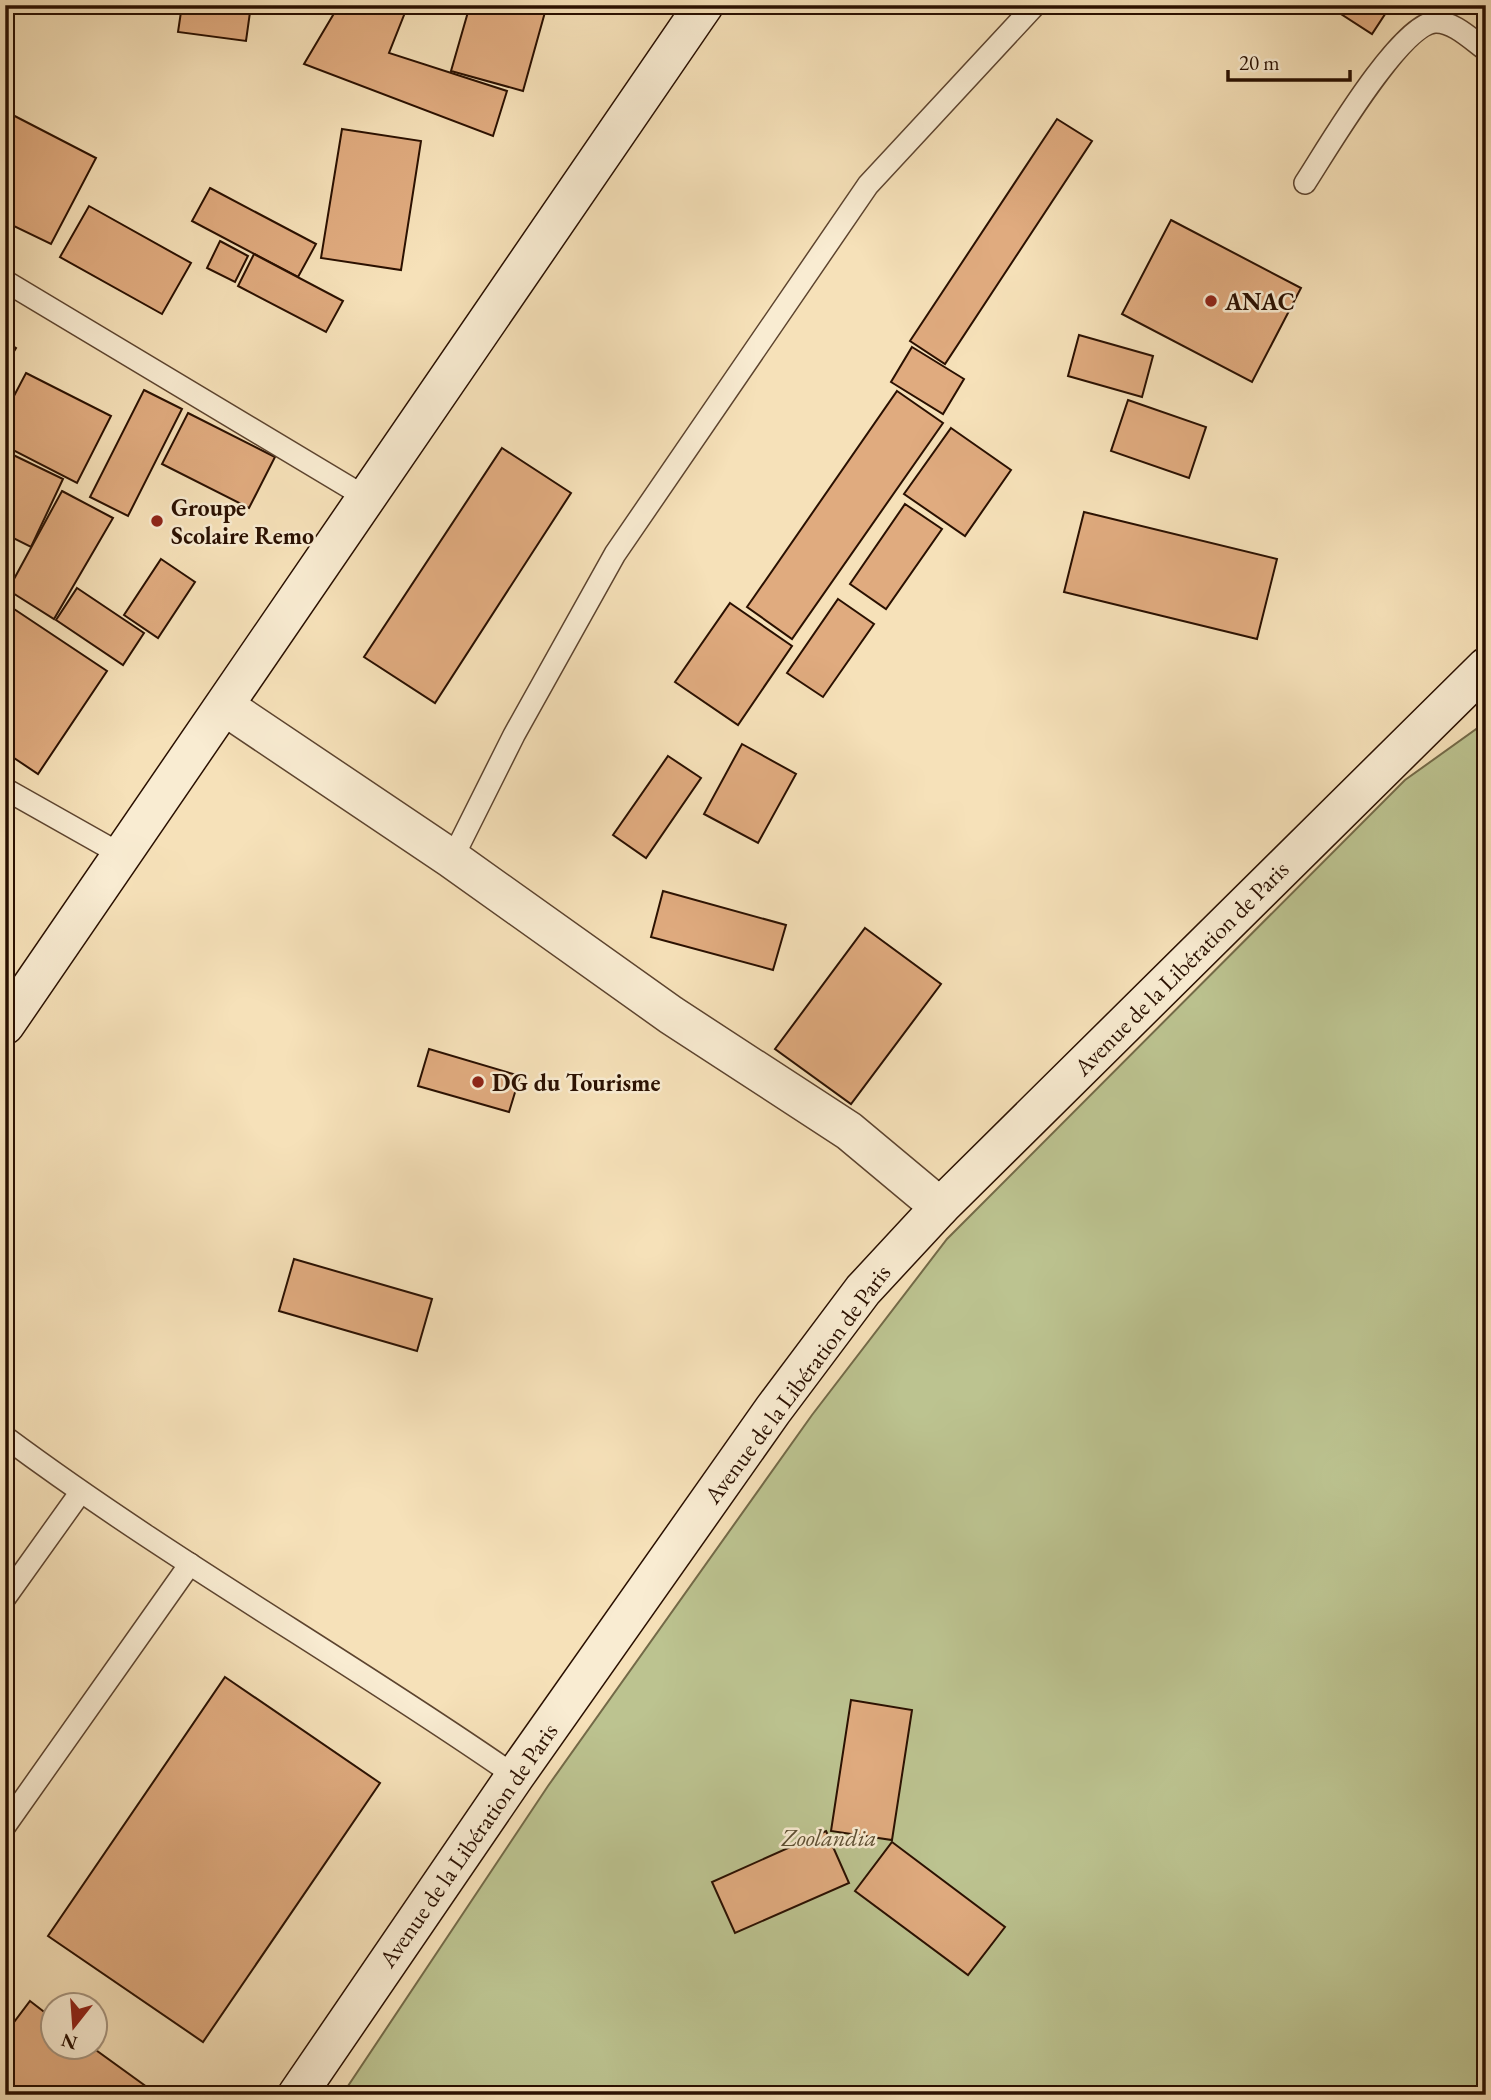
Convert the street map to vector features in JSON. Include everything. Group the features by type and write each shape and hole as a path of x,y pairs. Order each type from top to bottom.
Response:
{"street":[{"path":"5,1025 226,707 704,5"},
{"name":"Avenue de la Libération de Paris","path":"297,2095 515,1776 773,1410 863,1290 940,1207 1480,676"},
{"path":"226,707 452,859 671,1015 849,1131 940,1207"}],"lane":[{"path":"452,859 514,735 615,554 867,185 1035,5"},
{"path":"1305,183 1394,50 1418,29 1434,22 1452,26 1486,50"},
{"path":"5,281 367,498"},
{"path":"5,789 122,855"},
{"path":"5,1437 80,1493 432,1718 515,1776"},
{"path":"5,1598 80,1493"},
{"path":"5,1826 190,1564"}],"green space":[{"name":"Zoolandia","path":"1486,722 1486,2095 342,2095 548,1786 812,1415 947,1239 1405,780"}],"building":[{"path":"182,5 251,5 246,41 178,32"},
{"path":"263,5 325,5 324,12"},
{"path":"339,5 408,5 389,53 507,91 493,136 304,64"},
{"path":"470,5 547,5 523,91 451,71"},
{"path":"1327,5 1391,5 1372,34"},
{"path":"5,111 96,158 51,244 14,226 5,243"},
{"path":"1057,119 1092,141 945,364 910,341"},
{"path":"342,129 421,141 401,270 321,258"},
{"path":"210,188 316,244 298,277 192,221"},
{"path":"89,206 191,263 162,314 60,257"},
{"name":"ANAC","path":"1171,220 1301,288 1252,382 1122,314"},
{"path":"220,241 248,256 235,282 207,268"},
{"path":"254,254 343,301 326,332 238,286"},
{"path":"1079,335 1153,356 1142,397 1068,376"},
{"path":"5,341 16,348 5,366"},
{"path":"912,347 964,379 943,414 891,382"},
{"path":"26,373 111,416 77,483 5,446 5,413"},
{"path":"144,390 182,409 128,516 90,497"},
{"path":"897,391 943,423 792,639 747,607"},
{"path":"1128,400 1206,427 1189,478 1111,451"},
{"path":"188,413 275,457 249,508 162,464"},
{"path":"951,428 1011,470 965,536 904,494"},
{"path":"502,448 571,493 435,703 364,657"},
{"path":"5,451 63,479 31,547 5,534"},
{"path":"62,491 113,518 54,619 8,590"},
{"path":"905,504 942,529 886,609 850,584"},
{"path":"1084,512 1277,559 1257,639 1064,592"},
{"path":"161,559 195,582 158,638 124,615"},
{"path":"77,588 144,633 123,665 56,620"},
{"path":"838,599 874,624 823,697 787,673"},
{"path":"5,603 107,671 38,774 5,752"},
{"path":"730,603 792,646 738,725 675,682"},
{"path":"742,744 796,774 758,843 704,814"},
{"path":"668,756 701,778 646,858 613,835"},
{"path":"663,891 786,925 773,970 651,937"},
{"path":"865,928 941,984 851,1104 775,1049"},
{"path":"429,1049 520,1076 509,1112 418,1086"},
{"path":"294,1259 432,1299 417,1351 279,1311"},
{"path":"225,1677 380,1783 203,2042 48,1936"},
{"path":"851,1700 912,1710 892,1840 831,1831"},
{"path":"826,1831 849,1883 735,1933 712,1882"},
{"path":"892,1842 1005,1927 968,1975 855,1891"},
{"path":"30,2001 38,2007 38,2062 108,2062 108,2059 158,2095 5,2095 5,2034"}],"place":[{"name":"ANAC","path":"1211,301"},
{"name":"Groupe Scolaire Remo","path":"157,521"},
{"name":"DG du Tourisme","path":"478,1082"}]}
